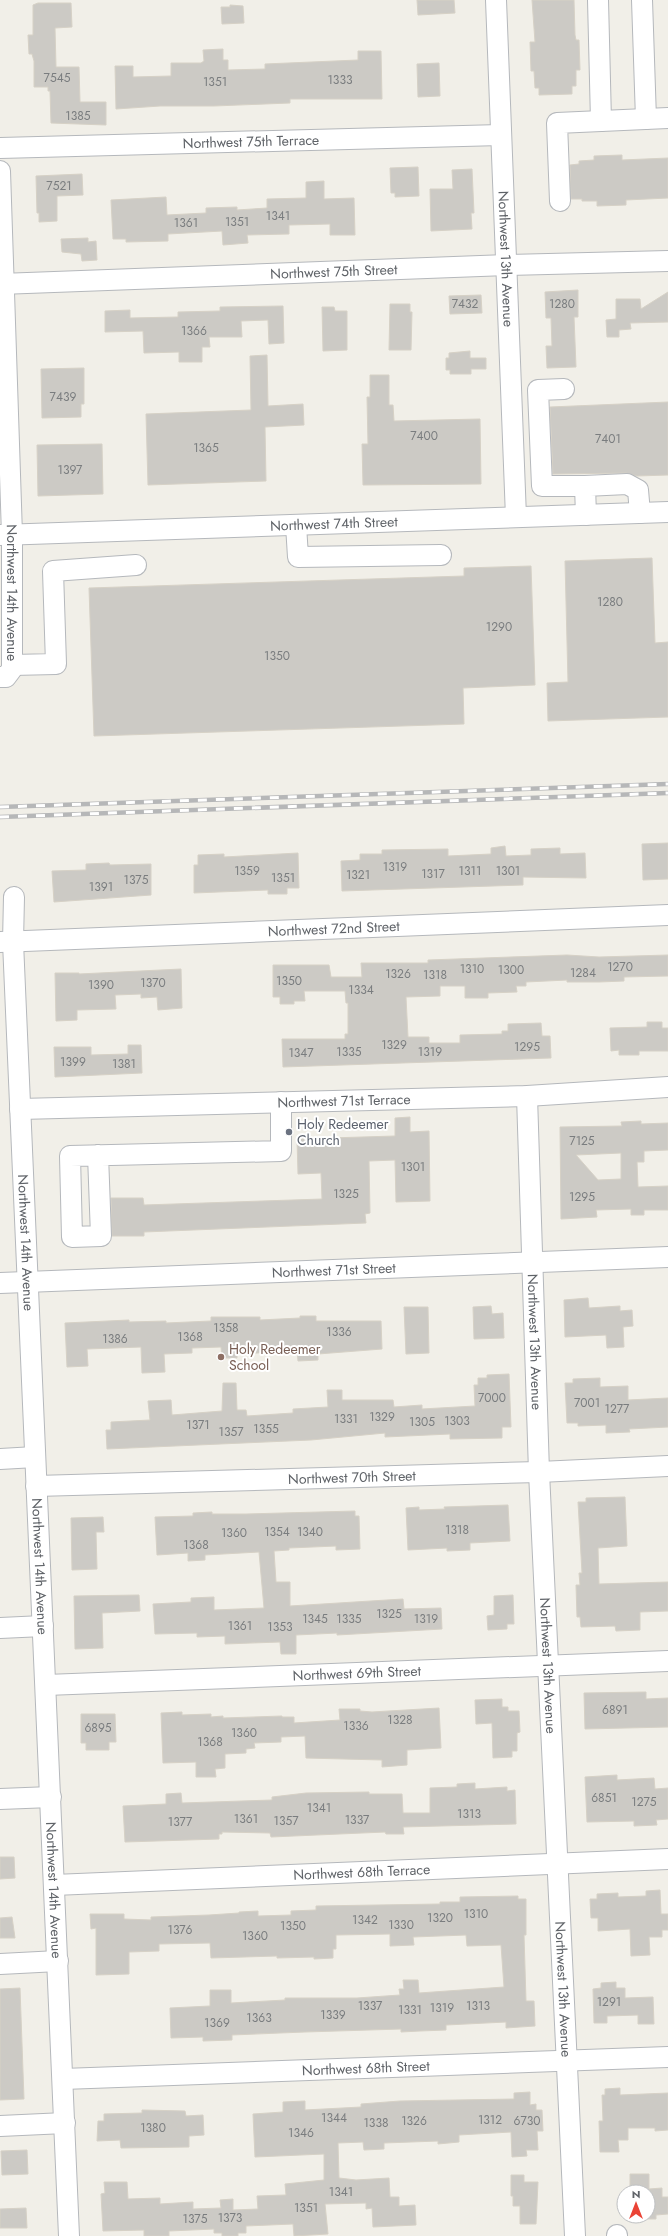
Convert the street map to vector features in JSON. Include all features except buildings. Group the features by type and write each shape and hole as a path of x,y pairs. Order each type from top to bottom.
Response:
{"street":[{"name":"Northwest 13th Avenue","path":"496,0 516,517"},
{"path":"598,0 601,121"},
{"path":"642,0 646,119"},
{"path":"560,201 556,123 668,118"},
{"name":"Northwest 75th Terrace","path":"0,148 501,135"},
{"name":"Northwest 14th Avenue","path":"0,171 6,535 6,673"},
{"name":"Northwest 75th Street","path":"2,284 507,265 668,261"},
{"path":"512,391 564,389"},
{"path":"538,390 542,486"},
{"path":"512,412 539,411"},
{"path":"515,486 630,485 638,490 640,513"},
{"path":"585,486 586,515"},
{"name":"Northwest 74th Street","path":"6,535 668,512"},
{"path":"296,525 298,556 440,555"},
{"path":"6,673 56,664 53,570 136,565"},
{"name":"Northwest 14th Avenue","path":"14,897 6,942 20,1109 69,2236"},
{"name":"Northwest 72nd Street","path":"6,942 668,915"},
{"name":"Northwest 71st Terrace","path":"20,1109 527,1096 668,1087"},
{"name":"Northwest 13th Avenue","path":"527,1096 534,1263 539,1472 576,2236"},
{"path":"98,1155 281,1151 281,1102"},
{"name":"Northwest 71st Street","path":"0,1283 668,1257"},
{"path":"0,1459 35,1457"},
{"name":"Northwest 70th Street","path":"36,1486 539,1472 668,1466"},
{"path":"0,1628 43,1626"},
{"name":"Northwest 69th Street","path":"46,1685 668,1661"},
{"path":"0,1799 51,1797"},
{"name":"Northwest 68th Terrace","path":"54,1885 559,1862 668,1859"},
{"path":"0,1964 58,1961"},
{"name":"Northwest 68th Street","path":"63,2079 668,2057"},
{"path":"0,2126 65,2123"}],"railway":[{"path":"0,807 668,784"},
{"path":"0,817 668,793"}],"place":[{"name":"Holy Redeemer Church","path":"289,1132"},
{"name":"Holy Redeemer School","path":"221,1357"}]}
